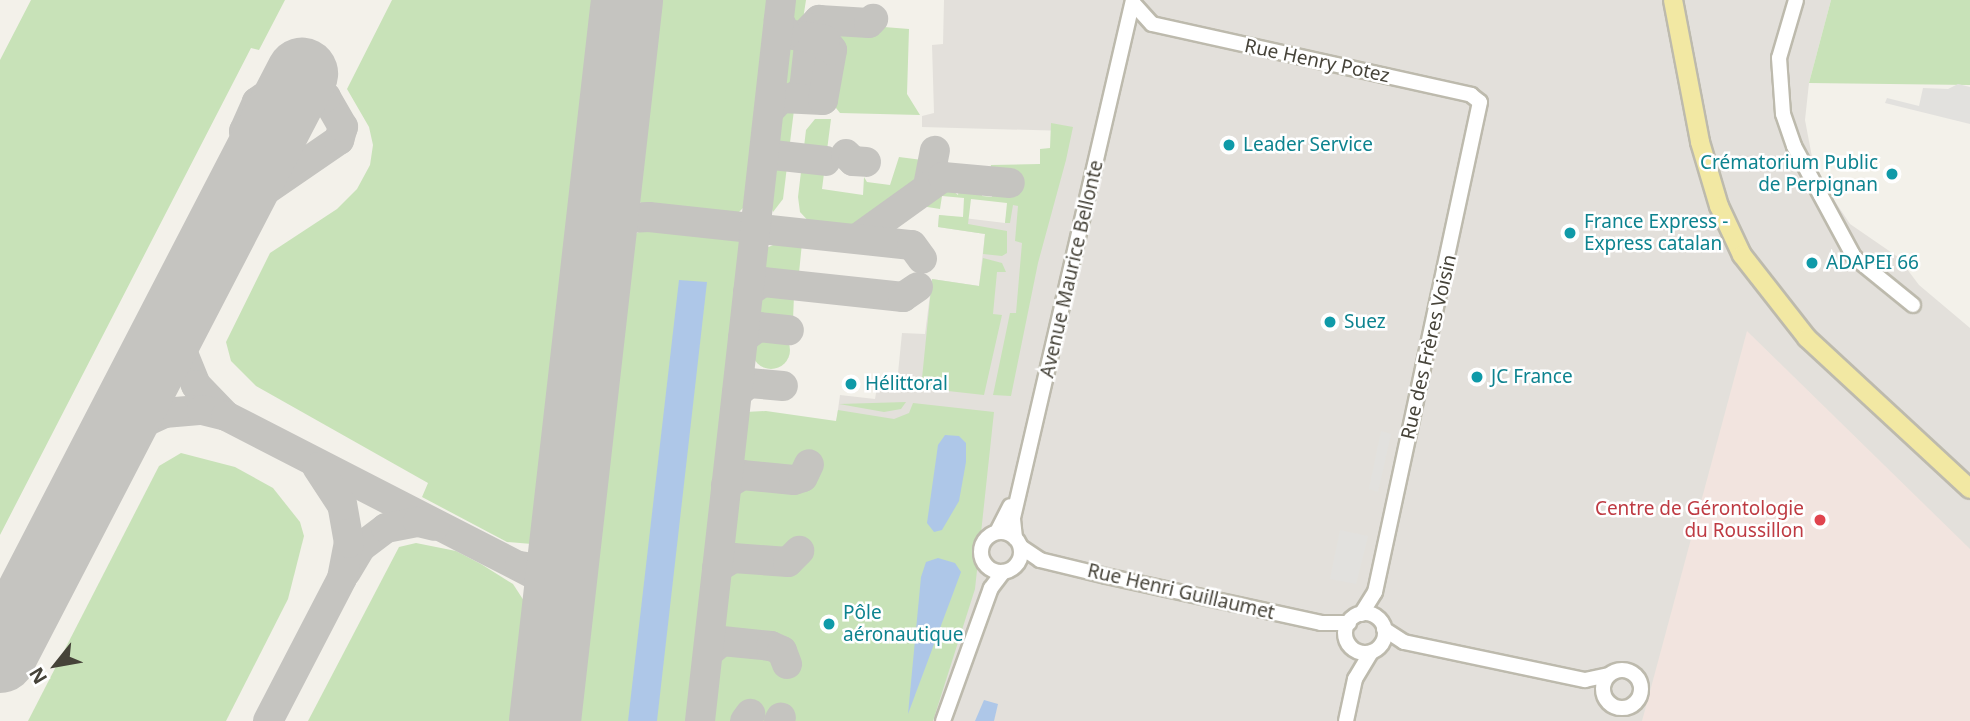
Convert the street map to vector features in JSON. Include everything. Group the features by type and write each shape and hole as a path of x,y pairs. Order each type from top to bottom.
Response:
{"main road":[{"path":"1673,0 1700,142 1719,206 1742,255 1807,338 1970,489"}],"street":[{"path":"1796,0 1779,58 1783,114 1794,146 1854,257 1913,306"},
{"path":"1126,36 1152,24 1131,1"},
{"name":"Avenue Maurice Bellonte","path":"1010,569 1018,542 1013,518 1126,36 1131,1"},
{"name":"Avenue Maurice Bellonte","path":"987,566 982,545 997,532 1007,516 1131,1"},
{"name":"Rue Henry Potez","path":"1152,24 1471,95 1480,102"},
{"name":"Rue des Frères Voisin","path":"1356,679 1376,649 1382,624 1375,592 1480,102"},
{"name":"Rue Henri Guillaumet","path":"997,532 1018,542 1040,560 1321,623 1355,618 1382,624"},
{"name":"Rue Henri Guillaumet","path":"1010,569 1040,560"},
{"path":"991,588 987,566 1010,569"},
{"path":"943,721 991,588 1010,569"},
{"name":"Rue des Frères Voisin","path":"1355,618 1375,592"},
{"path":"1346,721 1356,679 1349,643 1355,618"},
{"name":"Rue Henri Guillaumet","path":"1321,623 1349,643"},
{"path":"1382,624 1404,642"},
{"path":"1349,643 1376,649 1404,642 1585,680 1630,671 1639,678 1641,695 1634,705 1621,708 1610,704 1604,694 1585,680"},
{"path":"1604,694 1608,675"}],"shaded area":[{"path":"944,0 1831,0 1809,83 1805,120 1812,157 1828,191 1850,224 1898,257 1919,285 1970,328 1970,721 857,721 829,475 840,395 875,399 878,381 897,383 902,333 925,334 932,279 979,286 985,234 938,227 939,215 1005,223 1008,203 1067,131 922,127 922,116 934,113 932,45 943,44"},
{"path":"1958,84 1970,87 1970,124 1885,103 1887,98 1919,106 1923,88 1948,89"},
{"name":"Centre de Gérontologie du Roussillon","path":"1747,331 1970,549 1970,721 1642,721"},
{"path":"1381,431 1391,434 1378,492 1369,489"},
{"path":"1340,530 1368,536 1356,584 1330,579"}],"green space":[{"path":"31,0 285,0 259,50 251,48 0,535 0,60"},
{"path":"392,0 611,0 554,516 542,537 532,544 507,542 422,497 428,483 256,386 231,361 226,342 270,253 337,209 357,189 370,165 373,145 369,127 347,89"},
{"path":"643,0 773,0 750,201 735,216 651,209 635,199 627,185 624,172"},
{"path":"790,0 806,0 802,26 789,25"},
{"path":"1831,0 1970,0 1970,85 1809,83"},
{"path":"884,27 909,29 907,94 920,115 840,113 832,103 841,31 879,34"},
{"path":"797,44 801,52 796,86 789,90 781,83 784,49"},
{"path":"815,47 824,56 820,89 813,92"},
{"path":"782,105 794,110 783,199 773,212 767,196"},
{"path":"815,119 831,119 822,189 863,195 864,177 867,182 890,185 899,157 930,161 928,173 860,231 813,226 800,212 798,197 806,130"},
{"path":"1051,123 1073,127 1066,160 1038,263 1011,396 993,395 1010,313 1016,313 1022,243 1015,241 1018,206 1013,205 1010,223 1005,223 1007,203 971,199 968,224 1007,231 1007,253 1002,256 983,254 985,234 938,227 939,215 963,217 964,198 942,196 940,209 921,206 881,233 944,184 958,195 959,187 983,189 982,196 992,197 991,187 1009,188 1009,180 989,178 991,165 1040,164 1040,149 1050,148"},
{"path":"651,226 726,233 740,242 745,256 691,721 562,721 614,263 625,239"},
{"path":"789,238 802,243 799,273 792,277 761,272 764,249"},
{"path":"983,258 1002,263 1006,272 997,272 993,314 1002,315 984,395 921,388 932,279 979,286"},
{"path":"761,290 794,295 793,320 757,317 757,294"},
{"path":"771,331 785,336 790,350 785,364 771,369 757,364 752,350 757,336"},
{"path":"906,402 901,409 884,412 839,404"},
{"path":"913,403 994,412 975,589 933,721 707,721 745,412 766,411 836,421 838,410 894,419 909,413"},
{"path":"181,453 235,467 273,488 300,522 304,536 288,599 226,721 28,721 159,466"},
{"path":"416,543 456,551 481,564 513,584 526,604 538,641 529,721 308,721 399,547"}],"water":[{"path":"679,280 707,282 657,721 628,721"},
{"path":"945,435 959,436 966,443 966,462 959,501 942,530 934,532 927,523 938,445"},
{"path":"938,558 955,563 961,572 908,714 921,577 926,562"},
{"path":"984,700 998,704 994,721 975,721"}],"taxiway":[{"path":"700,721 781,0"},
{"path":"802,38 819,20 869,23 873,19"},
{"path":"769,111 781,98 823,100 832,50 825,40 786,34 779,20"},
{"path":"793,98 804,90 811,28"},
{"path":"224,219 339,140 343,127 326,97 296,85 274,90 257,102 244,131 250,162 245,184"},
{"path":"928,186 935,151"},
{"path":"764,154 826,161"},
{"path":"846,154 853,161 866,162"},
{"path":"858,238 943,177 1010,183"},
{"path":"597,266 612,226 628,218 649,217 912,245 922,259"},
{"path":"748,292 763,282 903,297 918,287"},
{"path":"189,292 182,320 183,353 196,385 226,416"},
{"path":"743,338 758,327 789,330"},
{"path":"737,393 749,383 783,386"},
{"path":"104,455 128,430 164,413 202,410 226,416 541,578 557,600 556,623"},
{"path":"726,485 742,475 794,480 803,477 809,464"},
{"path":"268,721 342,578 349,543 342,505 317,467"},
{"path":"346,572 361,547 386,528 418,522 435,526"},
{"path":"520,566 551,571 561,560 565,543"},
{"path":"717,568 733,558 788,562 799,551"},
{"path":"708,653 722,641 771,646 782,651 787,664"},
{"path":"745,721 750,714"},
{"path":"779,721 781,717"}],"runway":[{"path":"545,721 627,0"},
{"path":"0,657 302,74"}],"place":[{"name":"Leader Service","path":"1229,145"},
{"name":"Crématorium Public de Perpignan","path":"1892,174"},
{"name":"France Express - Express catalan","path":"1570,233"},
{"name":"ADAPEI 66","path":"1812,263"},
{"name":"Suez","path":"1330,322"},
{"name":"JC France","path":"1477,377"},
{"name":"Hélittoral","path":"851,384"},
{"name":"Centre de Gérontologie du Roussillon","path":"1820,520"},
{"name":"Pôle aéronautique","path":"829,624"}]}
